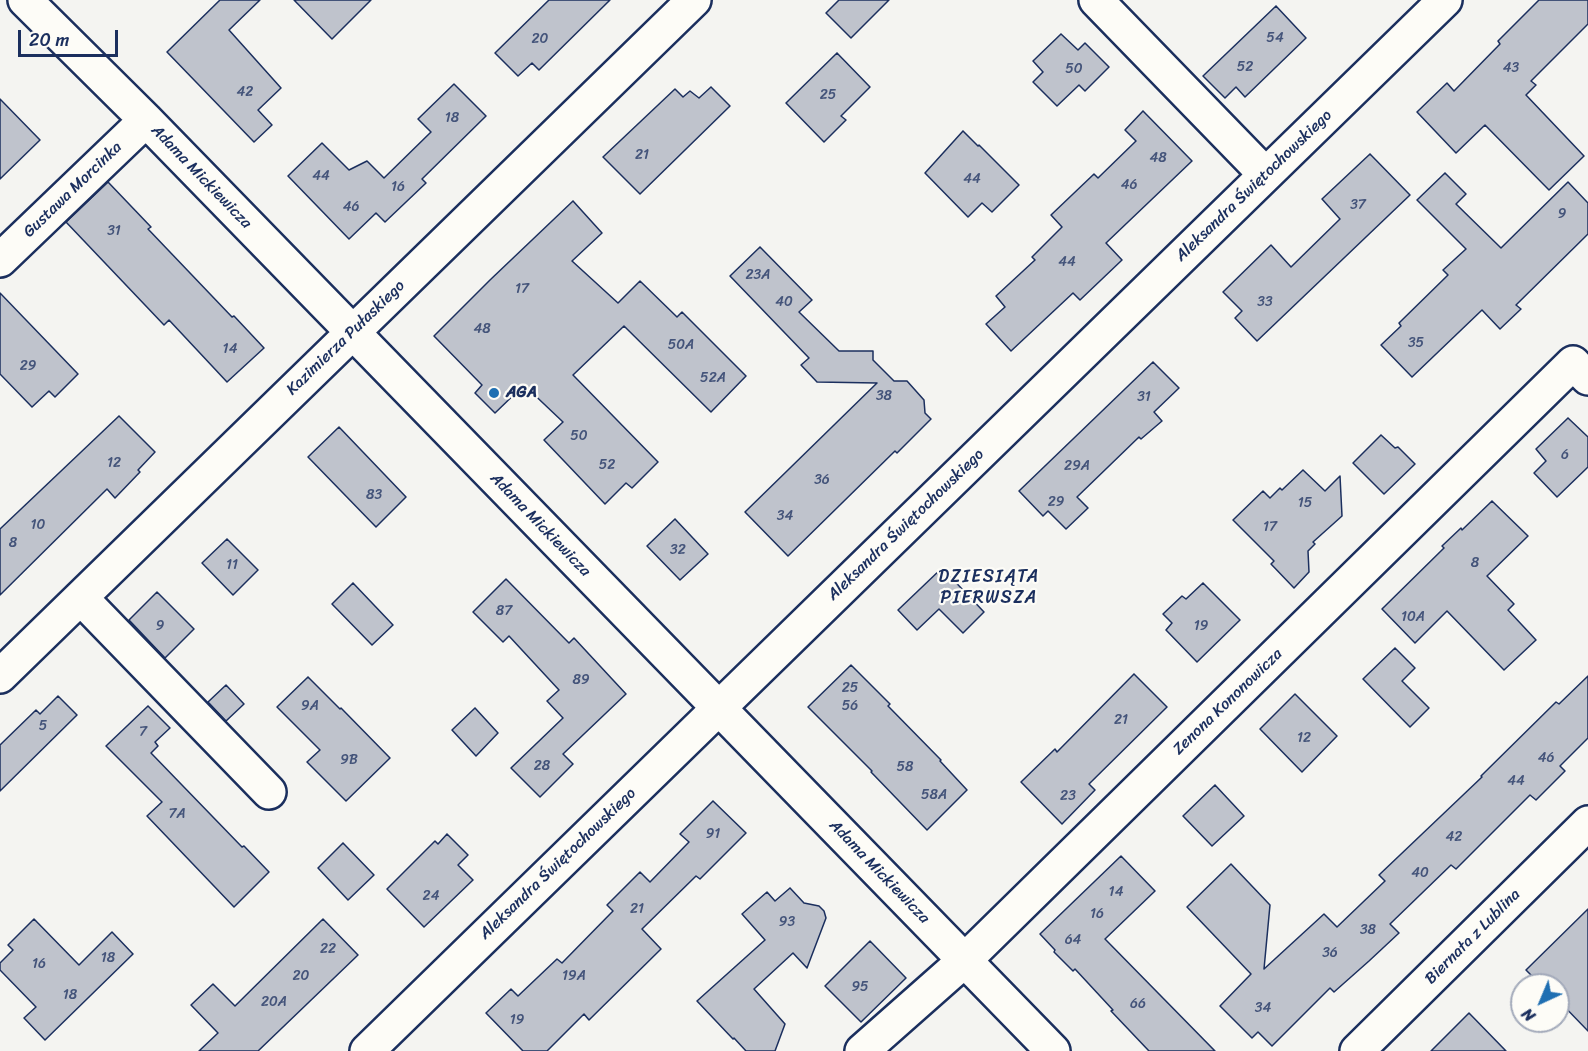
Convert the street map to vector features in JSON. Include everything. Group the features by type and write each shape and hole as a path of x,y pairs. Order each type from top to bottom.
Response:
{"street":[{"name":"Adama Mickiewicza","path":"25,0 146,120 1053,1051"},
{"name":"Kazimierza Pułaskiego","path":"0,676 694,0"},
{"path":"1096,0 1265,174"},
{"name":"Aleksandra Świętochowskiego","path":"367,1051 1445,0"},
{"name":"Gustawa Morcinka","path":"0,260 146,120"},
{"name":"Zenona Kononowicza","path":"862,1051 965,960 1573,363 1588,378"},
{"path":"81,598 269,792"},
{"name":"Biernata z Lublina","path":"1358,1051 1588,823"}],"building":[{"path":"220,0 260,0 229,30 281,88 258,110 272,125 254,142 167,52"},
{"path":"294,0 371,0 332,39"},
{"path":"549,0 610,0 539,70 532,63 518,76 495,53"},
{"path":"839,0 889,0 851,38 826,13"},
{"path":"1539,0 1588,0 1588,24 1531,81 1536,85 1526,95 1584,156 1549,190 1485,125 1456,153 1417,112 1447,83 1454,91 1500,44 1498,41"},
{"path":"1276,6 1306,38 1245,97 1236,87 1225,98 1203,76"},
{"path":"1061,34 1078,50 1085,43 1109,67 1085,91 1079,85 1057,106 1033,82 1043,72 1033,61"},
{"path":"837,53 870,87 841,116 846,120 824,142 786,103"},
{"path":"454,84 486,116 422,179 426,183 385,222 376,213 349,239 288,176 322,143 349,170 367,161 384,178 431,132 418,119"},
{"path":"711,87 730,106 640,194 603,157 675,89 683,97 690,91 699,98"},
{"path":"0,99 40,140 0,179"},
{"path":"1143,111 1192,161 1106,243 1122,260 1080,300 1073,293 1011,351 986,324 1005,307 996,296 1035,260 1032,257 1062,227 1051,215 1094,174 1098,178 1136,141 1125,130"},
{"path":"963,131 1019,185 992,212 982,203 968,217 925,173"},
{"path":"1370,154 1410,195 1257,341 1235,318 1242,311 1223,292 1271,245 1291,267 1340,219 1322,199"},
{"path":"1445,173 1466,194 1456,204 1501,248 1568,182 1588,203 1588,234 1516,305 1521,309 1500,329 1482,310 1412,377 1381,345 1401,326 1399,323 1448,275 1443,270 1466,249 1417,200"},
{"path":"108,182 151,227 148,229 264,348 227,382 169,320 164,325 66,222"},
{"path":"573,201 602,233 572,261 618,303 640,281 677,317 682,312 746,376 711,412 624,326 573,375 658,462 632,488 626,483 605,504 544,440 563,422 524,385 495,413 475,393 482,385 434,336"},
{"path":"760,247 812,300 799,312 839,351 873,351 873,360 894,381 907,381 924,400 925,413 931,419 788,556 745,512 877,383 817,382 801,365 809,358 730,276"},
{"path":"0,293 78,374 55,397 49,391 32,407 0,374"},
{"path":"1153,362 1179,388 1154,412 1162,421 1141,439 1139,437 1077,497 1088,508 1066,529 1048,511 1043,516 1019,491"},
{"path":"119,416 155,452 138,470 140,472 115,498 107,489 0,595 0,529"},
{"path":"1568,418 1588,437 1588,467 1557,497 1534,473 1546,461 1536,449"},
{"path":"339,427 406,497 376,527 308,457"},
{"path":"1381,435 1395,448 1398,447 1415,464 1384,494 1353,463"},
{"path":"1303,470 1325,491 1340,476 1342,516 1313,542 1315,544 1308,551 1309,572 1294,588 1271,564 1274,561 1233,520 1263,491 1270,498"},
{"path":"1492,501 1528,536 1487,576 1514,604 1508,610 1536,640 1504,670 1447,611 1415,643 1382,609 1444,548 1442,546"},
{"path":"675,519 708,554 680,580 647,546"},
{"path":"227,539 258,570 233,595 202,563"},
{"path":"942,568 984,612 963,633 939,609 917,630 898,610"},
{"path":"506,579 569,643 574,638 626,694 563,754 573,764 540,797 511,768 563,718 547,701 559,690 509,636 503,642 473,612"},
{"path":"353,583 393,625 372,645 332,604"},
{"path":"1203,583 1240,620 1197,662 1166,630 1172,623 1163,614 1182,596 1186,599"},
{"path":"157,592 194,629 165,658 129,620"},
{"path":"1395,648 1415,668 1402,681 1429,708 1410,727 1363,679"},
{"path":"851,665 890,704 888,706 967,790 927,830 808,707"},
{"path":"1134,674 1167,707 1089,784 1095,790 1062,824 1021,782 1055,749 1057,752"},
{"path":"1588,676 1588,738 1560,766 1565,771 1536,800 1530,795 1456,869 1451,865 1390,924 1399,933 1369,961 1334,992 1330,988 1272,1046 1258,1032 1252,1038 1220,1006 1251,974 1187,907 1231,864 1270,905 1264,969 1324,914 1337,927 1385,881 1379,875 1482,777 1556,702 1559,704"},
{"path":"308,677 390,758 346,801 307,762 320,750 277,707"},
{"path":"226,685 244,704 226,721 208,702"},
{"path":"1295,694 1337,736 1302,772 1260,729"},
{"path":"58,696 77,715 0,791 0,745 36,710 40,714"},
{"path":"148,706 170,728 155,742 158,746 151,753 269,872 234,907 147,816 162,802 106,746"},
{"path":"475,708 498,733 476,756 452,730"},
{"path":"1215,785 1244,816 1212,846 1183,816"},
{"path":"713,801 746,833 700,879 696,876 642,929 661,949 589,1020 584,1014 547,1051 523,1051 486,1013 511,989 518,996 557,959 562,963 613,911 607,905 640,872 650,882 689,842 680,834"},
{"path":"447,834 468,855 458,865 473,880 424,927 387,889 435,841 438,844"},
{"path":"343,843 374,875 348,900 318,868"},
{"path":"1121,856 1155,891 1105,939 1215,1051 1149,1051 1075,969 1073,971 1054,952 1055,950 1040,934"},
{"path":"790,888 804,903 819,906 826,918 807,968 793,953 754,989 785,1024 775,1051 746,1051 697,1001 765,940 742,914 767,892 775,901"},
{"path":"1588,909 1588,1031 1570,1012 1570,973 1529,973 1526,970"},
{"path":"34,919 79,965 112,932 133,954 45,1040 24,1018 36,1007 0,970 0,963 13,950 8,945"},
{"path":"323,919 358,955 258,1051 199,1051 218,1033 191,1005 213,984 235,1006"},
{"path":"870,941 906,978 861,1022 825,986"},
{"path":"1469,1013 1506,1051 1431,1051"}],"place":[{"name":"AGA","path":"494,393"}],"district":[{"name":"DZIESIĄTA PIERWSZA","path":"989,587"}]}
